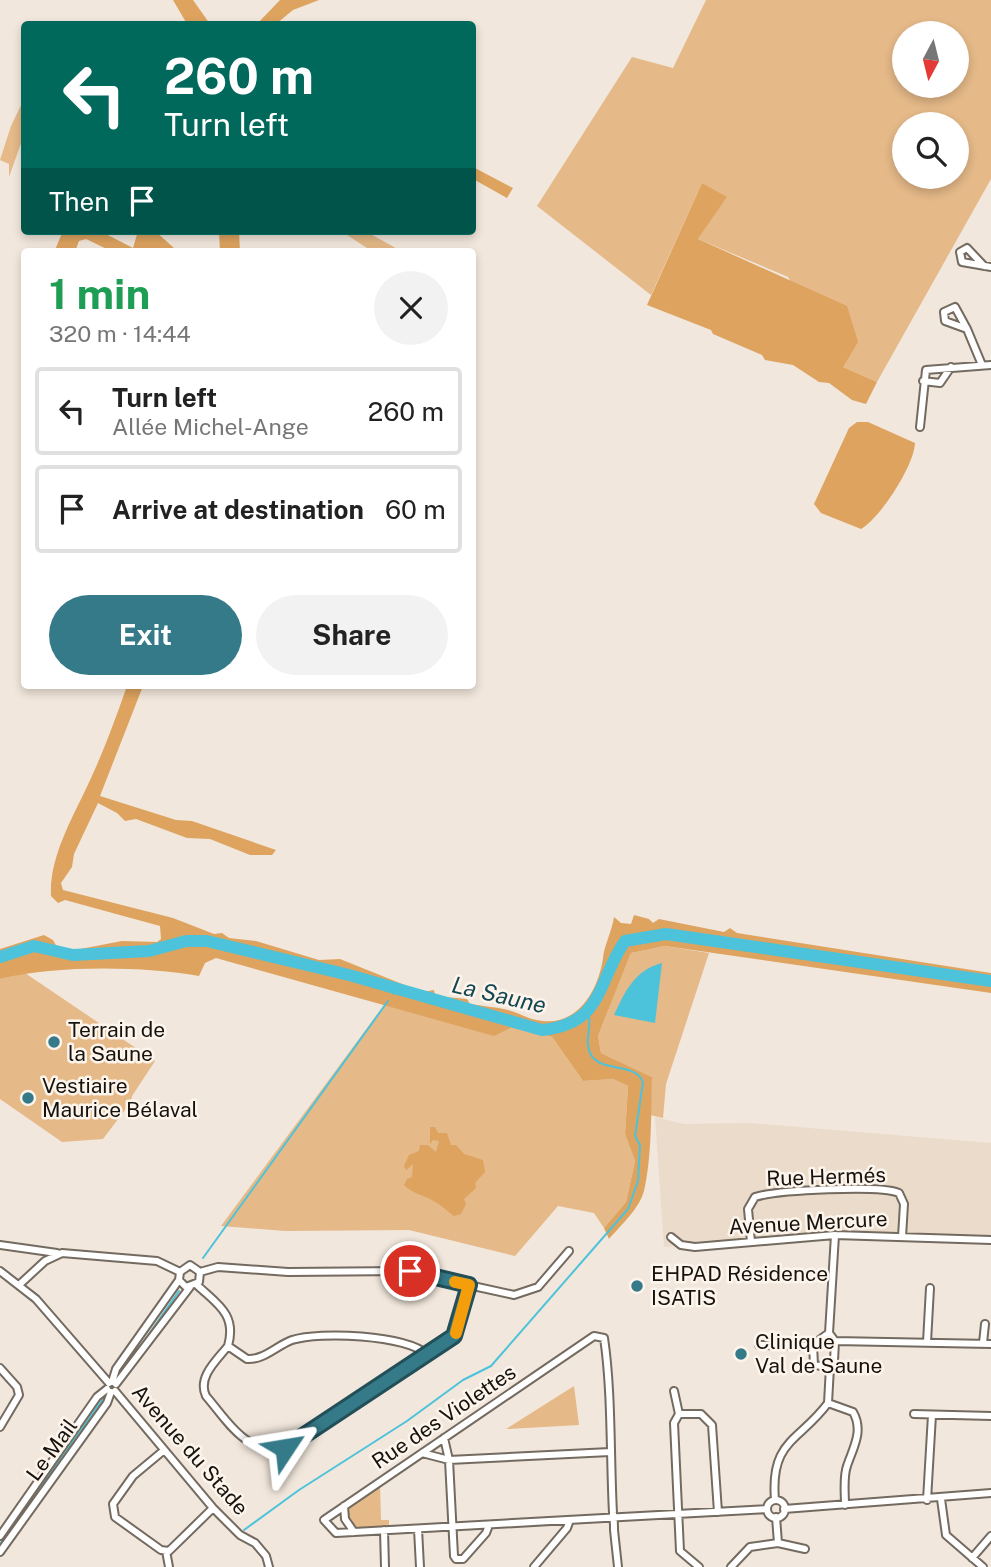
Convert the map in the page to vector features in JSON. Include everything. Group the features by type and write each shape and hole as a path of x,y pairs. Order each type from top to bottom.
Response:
{"street":[{"path":"967,329 982,365"},
{"path":"920,427 926,370 991,365"},
{"path":"923,381 940,383 951,367"},
{"name":"Rue Hermés","path":"751,1242 748,1209 755,1197 832,1190 899,1193 904,1204 902,1237"},
{"path":"775,1500 776,1469 785,1447 828,1403 835,1341 829,1333 835,1235"},
{"name":"Avenue Mercure","path":"671,1237 688,1247 835,1235 991,1240"},
{"path":"0,1245 59,1254 157,1261 180,1272"},
{"path":"193,1286 200,1272 218,1267 288,1272 405,1271 507,1294 531,1292 543,1283 569,1251"},
{"path":"19,1285 45,1261 59,1254"},
{"path":"180,1272 190,1265 200,1272"},
{"name":"Avenue du Stade","path":"0,1271 36,1299 163,1451 174,1459 213,1508 240,1535 255,1543 268,1564"},
{"path":"180,1272 180,1280 193,1286 228,1315 231,1326 228,1346 205,1377 204,1392 244,1440 265,1449 288,1447 447,1343 456,1332 469,1285"},
{"name":"Le Mail","path":"0,1552 107,1403 116,1369 180,1280"},
{"name":"Le Mail","path":"0,1536 97,1397 122,1381 193,1286"},
{"path":"927,1342 930,1289"},
{"path":"835,1341 987,1343 985,1324"},
{"path":"759,1345 814,1345 829,1333"},
{"name":"Rue des Violettes","path":"354,1532 336,1533 324,1520 594,1336 604,1338 606,1350 610,1452"},
{"path":"228,1346 242,1357 251,1359 301,1338 373,1338 409,1344 427,1354"},
{"path":"814,1345 814,1365 830,1367"},
{"path":"0,1368 17,1387 18,1402 0,1427"},
{"path":"99,1372 116,1369"},
{"path":"674,1391 679,1414 674,1423 680,1551 699,1567"},
{"path":"107,1403 124,1402"},
{"path":"828,1403 853,1412 857,1422 856,1447 846,1470 845,1505"},
{"path":"679,1414 701,1414 712,1425 718,1512"},
{"path":"914,1414 991,1416"},
{"path":"927,1500 932,1415"},
{"path":"444,1438 449,1460 454,1556 460,1560 486,1533 489,1525"},
{"path":"163,1451 127,1483 112,1508 115,1517 166,1551 169,1567"},
{"path":"422,1453 449,1460 610,1452 618,1567"},
{"path":"778,1543 776,1517 784,1508 941,1499 991,1493"},
{"path":"941,1499 946,1535 983,1567"},
{"path":"776,1517 770,1515 767,1509 769,1503 775,1500 782,1502 784,1508"},
{"path":"344,1506 345,1519 354,1532 767,1509"},
{"path":"166,1551 175,1548 191,1526 213,1508"},
{"path":"534,1567 567,1528 570,1520"},
{"path":"418,1529 420,1567"},
{"path":"384,1530 385,1567"},
{"path":"972,1558 991,1536"},
{"path":"731,1567 750,1547 778,1543 805,1549"}],"shaded area":[{"path":"173,0 193,0 208,21 185,21"},
{"path":"280,0 319,0 293,10 280,21 260,21"},
{"path":"706,0 991,0 991,179 877,382 843,367 788,277 698,239 726,198 702,183 651,295 537,206 632,57 673,68"},
{"path":"21,105 21,143 9,177 9,164 0,160"},
{"path":"476,169 513,188 507,198 476,181"},
{"path":"702,183 727,197 698,239 847,306 858,342 843,367 877,382 866,404 852,400 829,383 819,382 793,365 765,360 762,355 713,334 711,330 647,305"},
{"path":"61,235 108,235 133,248 105,248 86,239 79,241 76,248 56,248"},
{"path":"137,235 159,235 174,248 133,248"},
{"path":"219,235 239,235 240,248 220,248"},
{"path":"347,235 372,235 396,248 367,248"},
{"path":"857,422 868,422 915,443 903,477 887,503 861,529 821,513 814,504 849,428"},
{"path":"126,689 142,689 100,796 176,820 192,821 276,850 272,855 250,855 210,839 187,838 136,819 125,821 117,813 98,803 74,854 72,867 61,883 63,890 173,918 214,934 222,933 229,938 256,941 319,960 340,959 422,992 434,990 435,996 467,999 470,1004 508,1010 543,1021 556,1021 567,1017 577,1011 592,992 601,969 614,917 621,923 631,924 634,915 649,919 653,923 659,919 724,932 730,928 737,933 991,973 991,993 665,946 631,953 598,1036 601,1053 652,1077 650,1149 642,1198 609,1239 604,1228 626,1202 635,1161 625,1134 628,1086 613,1079 583,1081 552,1037 514,1026 494,1036 216,958 205,963 199,976 152,970 99,968 46,971 0,979 0,949 44,935 53,940 57,947 75,950 122,941 157,942 161,939 160,926 65,900 58,903 51,896 51,881 59,850 101,755"},
{"path":"665,946 709,953 666,1084 663,1118 650,1115 652,1077 601,1053 598,1036 631,953"},
{"path":"25,973 155,1061 132,1096 131,1102 103,1139 62,1142 0,1099 0,979"},
{"path":"384,1005 430,1016 514,1026 552,1037 583,1081 613,1079 628,1086 625,1134 635,1161 626,1202 604,1228 594,1213 558,1206 515,1256 409,1230 285,1231 221,1226"},
{"path":"655,1117 684,1124 750,1123 991,1143 991,1236 831,1233 664,1247"},
{"path":"430,1127 435,1127 438,1133 447,1133 451,1145 456,1145 464,1154 483,1160 485,1172 475,1183 476,1188 464,1199 466,1204 461,1214 454,1216 436,1202 404,1185 407,1179 412,1177 413,1164 406,1170 404,1166 409,1155 419,1151 420,1145 428,1145 436,1152 439,1141 433,1140 430,1144"},
{"path":"574,1386 579,1425 506,1429"},
{"path":"380,1485 381,1520 389,1520 389,1528 366,1529 351,1523 348,1518 350,1505"}],"water":[{"path":"662,963 655,1023 614,1015 638,976"}],"waterway":[{"name":"La Saune","path":"0,957 34,946 73,955 149,951 186,941 207,941 349,975 542,1030 562,1026 588,1010 625,941 666,934 991,981"},
{"name":"La Saune","path":"393,994 396,990"},
{"path":"203,1258 388,1001"},
{"path":"244,1530 299,1490 407,1421 463,1380 491,1366 628,1209 638,1181 640,1145 635,1136 643,1082 633,1072 603,1064 591,1055 588,1044 588,1011"},
{"path":"133,1357 179,1291"},
{"path":"0,1544 102,1400"}],"slow traffic":[{"path":"455,1282 469,1285 456,1333"}],"place":[{"name":"Terrain de la Saune","path":"54,1042"},
{"name":"Vestiaire Maurice Bélaval","path":"28,1098"},
{"name":"EHPAD Résidence ISATIS","path":"637,1286"},
{"name":"Clinique Val de Saune","path":"741,1354"}],"route":[{"path":"285,1448 454,1336 469,1285 410,1271"}]}
